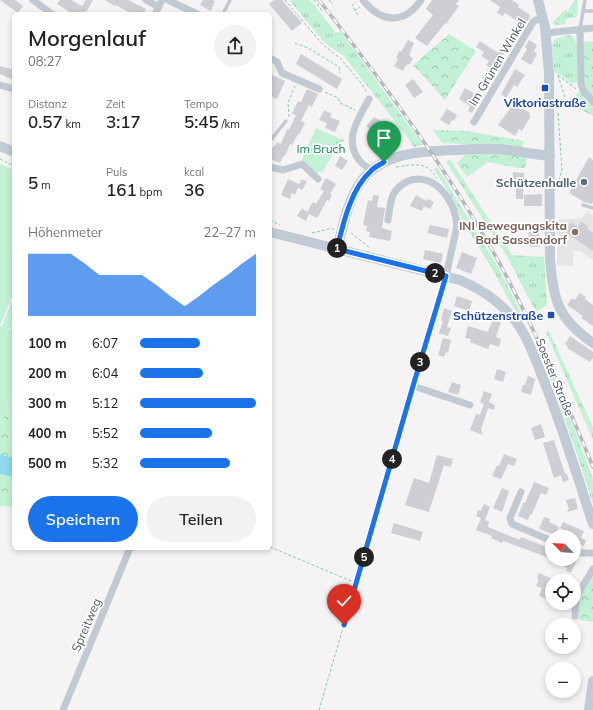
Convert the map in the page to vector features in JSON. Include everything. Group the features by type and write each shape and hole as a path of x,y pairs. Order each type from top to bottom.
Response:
{"street":[{"path":"34,0 49,12"},
{"path":"146,0 157,11 162,0"},
{"path":"168,0 193,12"},
{"path":"362,1 377,14 393,18 402,17 414,10 421,0"},
{"path":"538,0 544,19 553,74 550,156 550,260 553,288 564,316 579,332 593,343"},
{"name":"Im Grünen Winkel","path":"474,122 533,22 544,19"},
{"path":"546,33 593,28"},
{"path":"580,29 581,84 584,92 593,101"},
{"path":"272,59 277,62 282,73 319,89"},
{"path":"0,85 12,88"},
{"path":"369,99 356,122 352,134 353,147 359,160 371,170"},
{"path":"0,146 12,151"},
{"path":"337,249 350,203 360,183 371,170 384,162 416,152 448,150 498,149 550,156"},
{"path":"272,167 283,170 302,164 318,179"},
{"path":"373,525 446,276 455,236 456,217 448,200 439,187 433,182 425,179 411,180 402,183 393,195 388,220"},
{"name":"Soester Straße","path":"272,233 446,276 476,288 492,298 505,309 522,330 551,398 593,524"},
{"path":"413,386 470,405"},
{"path":"521,492 510,518 512,524 545,538"},
{"name":"Spreitweg","path":"63,710 129,550"},
{"path":"581,553 593,553"},
{"path":"575,616 576,597 593,569"},
{"path":"589,710 593,681"}],"lane":[{"path":"224,12 230,0"},
{"path":"580,29 585,0"},
{"path":"583,11 593,11"},
{"path":"272,138 286,121"},
{"path":"583,205 593,208"}],"path":[{"path":"285,0 323,45 341,59 362,84 369,99"},
{"path":"314,0 323,12"},
{"path":"329,0 333,4"},
{"path":"355,10 362,1"},
{"path":"358,15 352,6 362,1"},
{"path":"295,43 308,48 339,67 340,73"},
{"path":"553,74 576,90"},
{"path":"553,74 566,101"},
{"path":"286,121 289,115 288,103 298,80"},
{"path":"319,89 338,98 340,103 361,113"},
{"path":"336,143 344,140"},
{"path":"0,160 12,165"},
{"path":"390,168 419,165 427,166 433,170 436,176"},
{"path":"319,710 373,525"},
{"path":"272,548 356,583"}],"shaded area":[{"name":"INI Bewegungskita Bad Sassendorf","path":"587,210 593,215 593,260 580,251 573,251 573,266 557,265 558,220 582,218"}],"green space":[{"path":"289,0 310,0 336,33 340,31 423,145 414,147 344,56 325,43"},
{"path":"575,0 578,0 577,14 572,16 577,15 576,17 566,19 566,24 555,25 552,23 566,9 567,12"},
{"path":"449,34 476,51 445,100 413,65"},
{"path":"569,35 574,38 577,45 577,81 572,84 561,75 554,72 552,45 555,39"},
{"path":"593,41 593,98 586,92 584,84 583,42"},
{"path":"581,89 593,103 593,116 580,109 576,95"},
{"name":"Im Bruch","path":"316,128 341,139 342,141 338,145 322,173 320,171 316,175 302,161 302,159"},
{"path":"433,130 467,131 524,141 522,150 498,146 442,143"},
{"path":"496,153 527,158 525,168 488,162 467,177 457,163 466,154"},
{"path":"450,159 512,255 544,257 547,305 536,312 507,256 446,162"},
{"path":"0,164 12,169 12,297 0,326"},
{"path":"437,167 498,267 525,321 524,322 510,302 463,221 450,195 434,169"},
{"path":"12,301 12,329 2,326"},
{"path":"0,326 12,330 12,397 0,426"},
{"path":"549,331 593,427 593,440 546,332"},
{"path":"546,367 548,367 572,423 593,479 593,504 577,454"},
{"path":"12,397 12,507 0,506 0,426"},
{"path":"593,575 593,622 581,620 581,618 579,618 578,610 581,610 581,596"}],"water":[{"path":"0,454 12,457 12,477 0,474"}],"building":[{"path":"0,0 15,0 23,6 19,12"},
{"path":"60,0 71,0 82,6 86,0 93,0 86,12 70,12 57,4"},
{"path":"105,0 128,0 146,9 145,12 128,12 116,5 115,6"},
{"path":"203,0 215,1 211,11 200,5"},
{"path":"274,0 282,0 302,23 292,31 269,4"},
{"path":"432,0 459,0 456,4 459,6 427,46 415,38 433,15 426,9"},
{"path":"490,0 512,0 519,5 518,7 530,15 529,19 524,25 505,13 503,16 497,13 500,7"},
{"path":"507,37 514,41 510,49 508,48 501,57 498,55 491,68 486,65 489,61 481,56 484,52 476,47 480,41 498,53"},
{"path":"408,40 414,43 409,55 413,58 410,64 406,65 403,71 394,66 398,59 396,58 399,51 401,52"},
{"path":"529,40 537,45 534,51 537,54 531,65 521,59 527,49 525,47"},
{"path":"301,54 342,79 337,89 296,64"},
{"path":"0,66 12,69 12,79 0,74"},
{"path":"515,69 525,75 517,87 514,85 506,98 501,94"},
{"path":"487,70 495,74 490,83 482,78"},
{"path":"272,75 285,81 277,99 272,97"},
{"path":"413,79 423,92 414,98 405,85"},
{"path":"465,88 481,99 472,113 468,111 470,106 459,99"},
{"path":"307,89 318,94 312,107 309,105 301,121 305,123 292,145 290,144 285,156 284,155 280,163 272,160 272,148 277,142 281,144 287,129 289,130 296,115 292,114 298,101 301,102"},
{"path":"514,103 530,113 529,115 531,116 522,131 519,129 515,136 498,125"},
{"path":"447,109 457,115 454,121 452,120 449,125 440,120"},
{"path":"324,110 332,114 330,117 340,121 335,132 325,128 327,123 319,120"},
{"path":"374,117 382,122 383,125 381,126 390,134 382,144 373,136 375,133 366,126"},
{"path":"340,156 348,161 342,170 335,166"},
{"name":"Schützenhalle","path":"589,157 593,160 592,204 584,202 569,193"},
{"path":"513,172 524,173 523,199 516,199 516,184 515,181 513,181"},
{"path":"326,178 336,184 330,194 332,195 329,201 327,200 317,218 309,214 306,221 297,216 302,208 307,212 313,202 316,204 324,191 320,189"},
{"path":"288,179 299,184 302,179 307,182 302,190 298,188 295,195 292,193 290,199 281,195"},
{"path":"542,194 542,206 524,206 524,195"},
{"path":"373,195 379,196 377,207 385,208 382,228 392,231 390,241 369,237 370,232 366,231 367,226 363,225 368,200 372,201"},
{"path":"416,195 427,201 428,199 434,202 430,209 424,206 422,211 410,206"},
{"path":"581,221 588,226 587,229 593,233 593,251 565,232 571,222 578,227"},
{"path":"430,225 449,229 447,238 427,233"},
{"path":"528,229 534,229 534,234 539,234 540,247 530,247"},
{"path":"425,250 443,254 441,263 423,259"},
{"path":"462,252 477,258 471,274 456,268"},
{"path":"580,293 593,305 593,326 581,318 583,316 567,305 572,298 575,300"},
{"path":"457,296 472,301 469,311 454,306"},
{"path":"444,308 452,311 447,327 451,328 448,336 439,333 443,321 441,320"},
{"path":"495,314 501,316 496,337 501,339 499,347 490,344 488,349 470,342 471,339 465,338 468,326 488,332"},
{"path":"570,336 593,352 593,358 590,362 567,348 568,347 565,344"},
{"path":"443,338 451,340 448,353 446,352 444,357 438,355"},
{"path":"497,369 506,372 503,382 494,379"},
{"path":"528,376 535,379 531,395 521,392"},
{"path":"452,382 461,385 458,395 448,392"},
{"path":"484,391 492,394 489,402 495,405 494,410 488,408 481,430 483,435 470,430 476,414 480,415 484,404 480,402"},
{"path":"541,424 545,437 535,440 531,428"},
{"path":"554,440 565,474 567,474 569,480 563,482 562,475 554,478 543,443"},
{"path":"504,454 517,459 514,466 508,464 501,479 492,476 497,465 499,466"},
{"path":"437,455 453,459 451,467 444,465 429,512 405,505 414,478 429,483"},
{"path":"534,482 549,488 546,495 541,493 528,520 518,516"},
{"path":"502,488 509,491 502,512 493,508"},
{"path":"575,498 578,509 567,512 569,509 566,500"},
{"path":"484,504 490,507 485,520 489,521 488,527 520,540 521,537 545,546 545,556 503,541 502,543 491,538 492,536 476,530 481,518 476,516 478,510 481,511"},
{"path":"544,517 550,519 549,522 559,527 558,530 545,530 545,531 539,529"},
{"path":"563,522 584,531 581,538 581,530 564,530 560,528"},
{"path":"394,523 423,532 420,541 391,533"},
{"path":"581,538 586,540 584,546 581,545"},
{"path":"574,566 571,573 566,571 567,568 564,567"},
{"path":"539,573 545,576 545,598 539,596 542,588 536,586 539,579 537,579"}],"railway":[{"path":"319,0 414,128 437,161 480,229 513,289 537,339 593,467"}],"place":[{"name":"Viktoriastraße","path":"545,88"},
{"name":"Schützenhalle","path":"584,182"},
{"name":"INI Bewegungskita Bad Sassendorf","path":"575,232"},
{"name":"Schützenstraße","path":"551,315"}],"route":[{"path":"344,625 446,276 337,249 350,203 360,183 371,170 384,162"}]}
